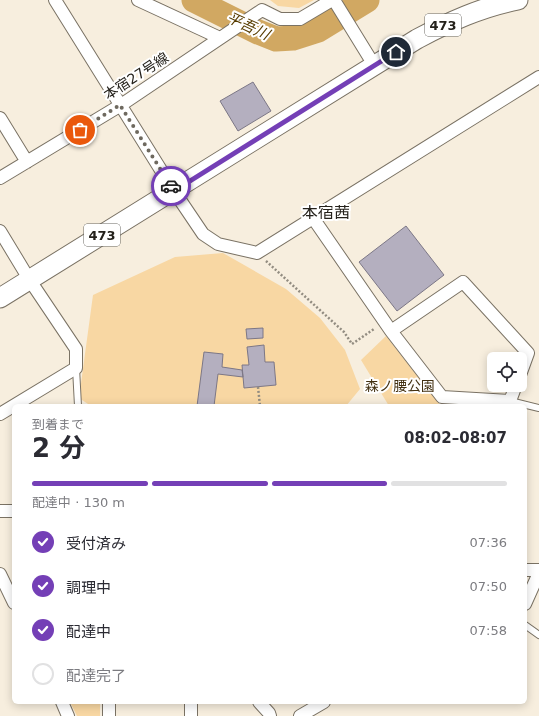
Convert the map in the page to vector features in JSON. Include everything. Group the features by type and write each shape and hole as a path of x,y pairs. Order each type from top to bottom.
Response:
{"highway":[{"name":"473","path":"0,298 417,39 462,16 518,0"}],"street":[{"path":"55,0 174,191 203,234 218,244 257,253 539,77"},
{"path":"138,0 224,35"},
{"path":"333,0 361,42 374,65"},
{"name":"本宿27号線","path":"0,178 120,105 262,10 280,19 300,19 333,0"},
{"path":"0,118 27,162"},
{"path":"313,218 387,326 442,398 510,401 513,392"},
{"path":"0,231 29,279 76,349 76,368 17,404"},
{"path":"387,326 463,282 534,352 527,364"},
{"path":"0,414 12,407"},
{"path":"0,511 12,511"},
{"path":"527,570 539,571 527,599"},
{"path":"0,574 11,590"},
{"path":"63,704 68,716"},
{"path":"109,704 109,716"},
{"path":"191,704 191,716"},
{"path":"261,704 270,716"},
{"path":"300,716 321,704"}],"lane":[{"path":"76,368 78,404"},
{"path":"510,401 522,404"},
{"path":"527,405 539,408"},
{"path":"527,627 539,636"}],"path":[{"path":"257,253 344,332 352,344 387,326"},
{"path":"258,387 260,404"}],"green space":[{"path":"270,0 314,0 299,8 278,6"},
{"path":"223,253 286,289 320,318 345,350 360,389 348,404 88,404 79,398 93,295 175,257"},
{"name":"森ノ腰公園","path":"386,336 439,404 388,404 361,360"},
{"path":"71,704 100,704 100,716 77,716"}],"building":[{"path":"253,82 271,111 238,131 220,101"},
{"path":"406,226 444,275 397,311 359,262"},
{"path":"263,328 263,338 247,339 246,329"},
{"path":"264,345 265,362 274,362 276,385 244,388 242,365 249,365 247,347"},
{"path":"204,352 223,354 222,367 242,370 243,377 218,374 214,404 197,404"}],"waterway":[{"name":"平吾川","path":"194,0 258,32 276,39 293,38 318,30 367,0"}],"way so far":[{"path":"80,130 120,105 171,186"}],"district":[{"name":"本宿茜","path":"326,212"}],"route":[{"path":"171,186 174,191 396,52"}]}
